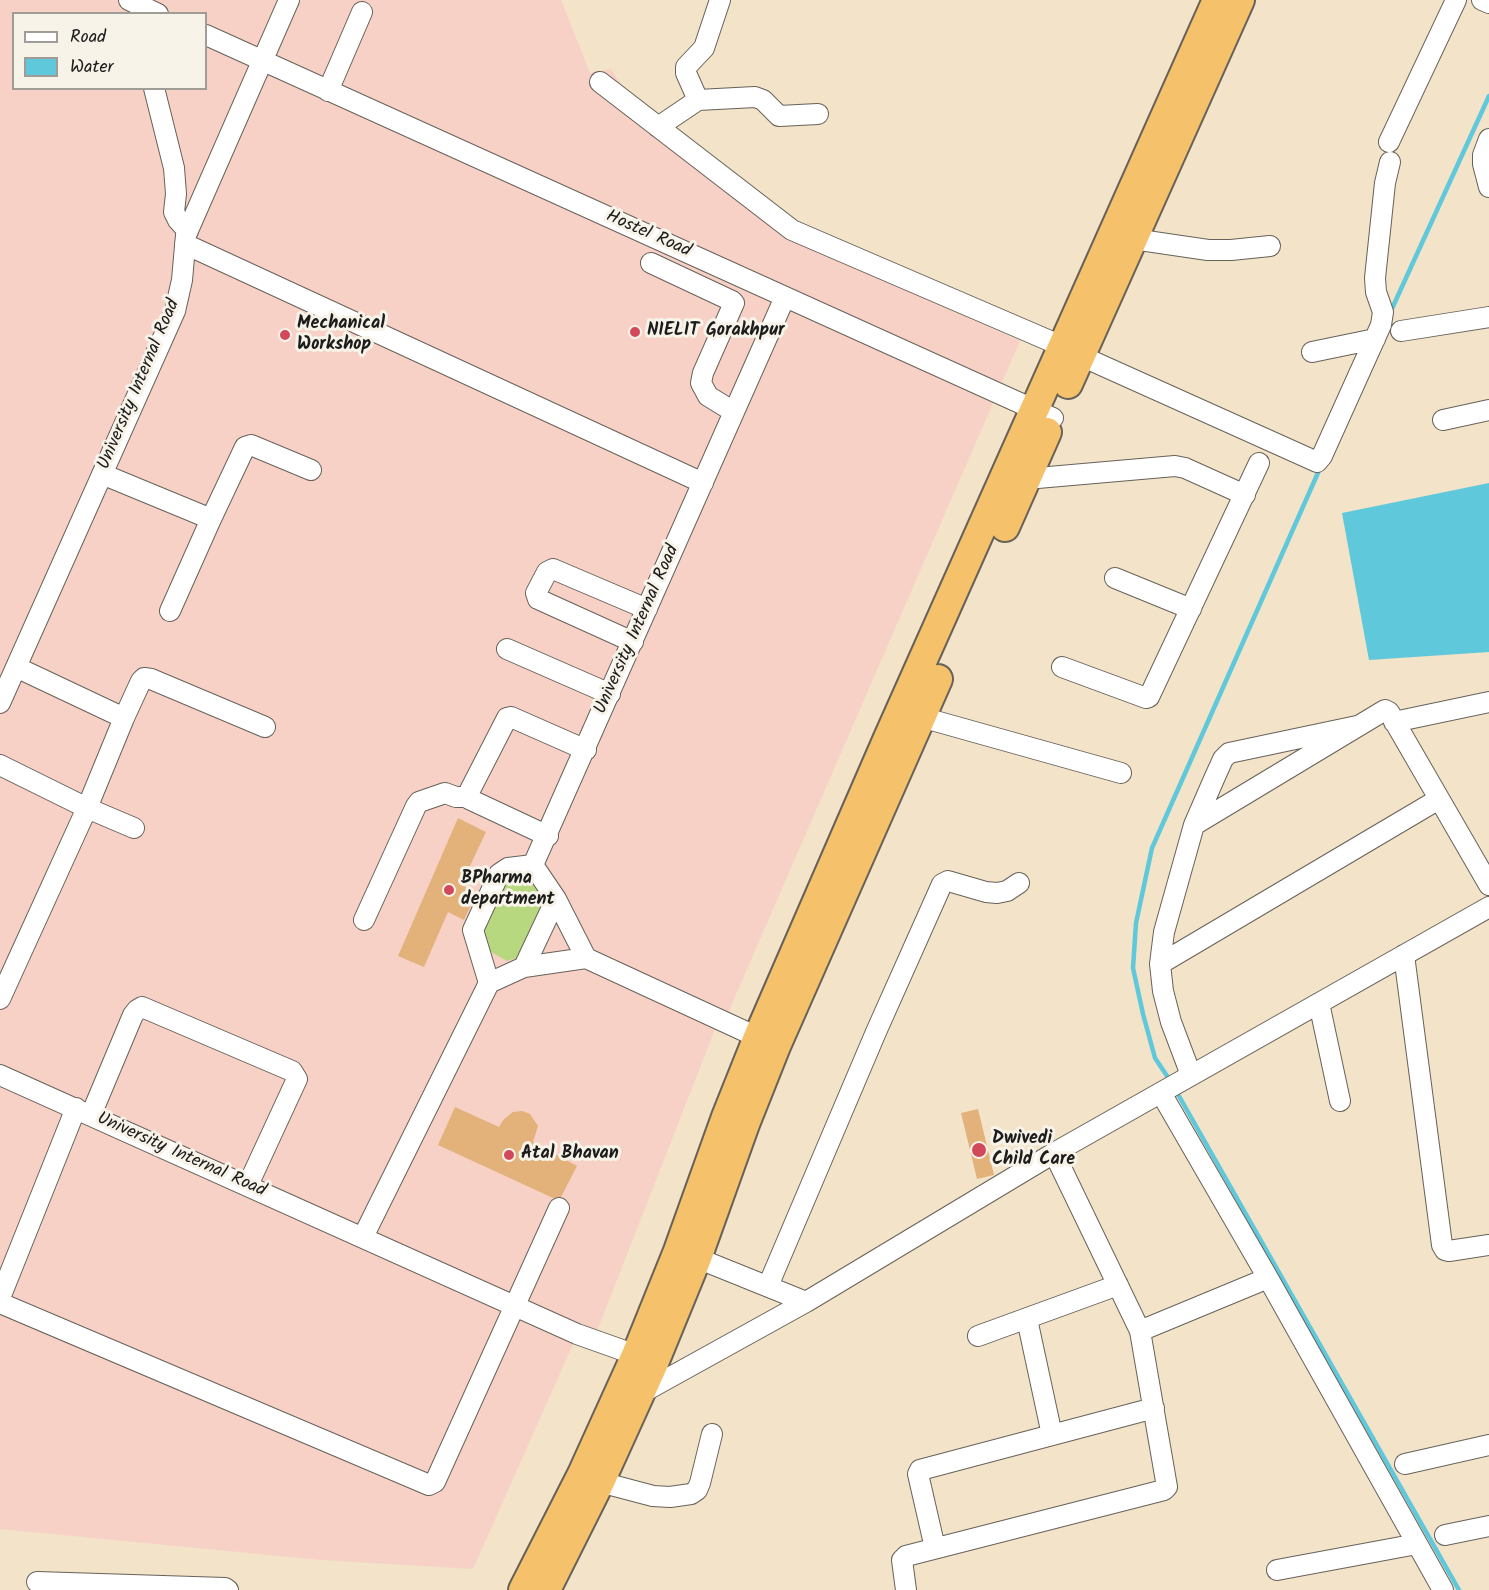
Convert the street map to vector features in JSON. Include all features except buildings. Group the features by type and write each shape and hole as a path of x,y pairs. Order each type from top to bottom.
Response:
{"highway":[{"path":"523,1590 582,1474 628,1395 654,1363 697,1258 745,1124 767,1042 1072,351 1218,0"},
{"path":"1072,351 1133,239 1240,0"},
{"path":"546,1590 600,1482 628,1395 636,1355 678,1251 726,1117 767,1042 921,717 1026,479 1044,414"}],"street":[{"path":"261,61 289,0"},
{"path":"698,100 686,73 686,67 704,48 720,0"},
{"path":"1389,142 1456,0"},
{"path":"1482,0 1489,3"},
{"path":"135,6 152,12"},
{"path":"328,91 362,12"},
{"name":"Hostel Road","path":"207,35 1044,414"},
{"name":"University Internal Road","path":"0,703 175,311 182,280 187,237 261,61"},
{"path":"600,82 792,230 1072,351 1314,462 1320,460 1322,456 1382,319 1383,312 1376,292 1375,278 1385,183 1390,162"},
{"path":"154,90 174,168 176,194 174,212 187,237 703,483"},
{"path":"658,127 698,100 755,98 763,100 779,116 818,114"},
{"path":"1489,139 1483,155 1483,164 1489,184"},
{"path":"1133,239 1208,250 1270,246"},
{"path":"651,263 734,303 701,383 705,393 734,412"},
{"name":"University Internal Road","path":"533,865 548,836 785,297"},
{"path":"1401,331 1489,317"},
{"path":"1312,352 1375,339"},
{"path":"1443,420 1489,410"},
{"path":"170,611 245,447 251,446 311,470"},
{"path":"1062,668 1146,698 1149,697 1259,463"},
{"path":"1026,479 1175,466 1185,468 1245,495"},
{"path":"102,474 211,519"},
{"path":"633,642 538,599 536,593 547,572 553,569 647,609"},
{"path":"1115,578 1191,609"},
{"path":"507,649 610,694"},
{"path":"16,667 124,718"},
{"path":"0,999 87,808 141,681 144,678 151,679 264,727"},
{"path":"1394,722 1489,702"},
{"path":"1194,825 1385,710 1389,712 1489,885"},
{"path":"468,797 507,718 511,717 586,750"},
{"path":"921,717 1121,773"},
{"path":"1357,726 1229,753 1223,759 1194,825 1164,932 1160,964 1163,991 1171,1022 1174,1085 1268,1278 1443,1590"},
{"path":"0,765 87,808 134,828"},
{"path":"364,920 419,802 445,793 456,797 468,797 548,836"},
{"path":"1160,964 1439,799"},
{"path":"489,983 473,930 499,874 508,868 533,865 556,899 586,958"},
{"path":"768,1287 876,1032 942,884 948,881 997,893 1007,891 1019,883"},
{"path":"524,967 556,899"},
{"path":"628,1395 806,1302 1054,1152 1489,907"},
{"path":"1404,955 1442,1245 1445,1250 1449,1251 1489,1245"},
{"path":"363,1237 489,983 524,967 586,958 767,1042"},
{"path":"1319,1003 1340,1101"},
{"path":"0,1298 83,1112 137,1010 142,1008 292,1071 297,1078 248,1185"},
{"name":"University Internal Road","path":"0,1075 577,1334 636,1355"},
{"path":"906,1590 903,1557 1164,1490 1167,1487 1140,1330 1054,1152"},
{"path":"0,1304 429,1485 435,1482 559,1208"},
{"path":"697,1258 806,1302"},
{"path":"1140,1330 1268,1278"},
{"path":"978,1336 1118,1285"},
{"path":"1027,1318 1052,1434"},
{"path":"935,1548 918,1474 920,1470 1154,1408"},
{"path":"600,1482 653,1496 670,1497 691,1494 697,1490 700,1483 712,1434"},
{"path":"1405,1464 1489,1445"},
{"path":"1445,1535 1489,1526"},
{"path":"1277,1570 1417,1544"},
{"path":"37,1581 225,1588 228,1590"}],"shaded area":[{"path":"0,0 561,0 590,73 611,69 640,113 793,224 944,295 938,304 1020,341 724,1022 719,1019 597,1331 581,1326 473,1569 321,1560 0,1529"}],"green space":[{"path":"516,875 542,886 550,905 523,956 507,961 484,948 478,928 495,886"}],"water":[{"path":"1489,483 1489,652 1369,660 1342,513"}],"waterway":[{"path":"1390,313 1489,96"},
{"path":"1171,1082 1155,1058 1133,968 1136,923 1152,848 1321,466"},
{"path":"1175,1089 1459,1590"}],"place":[{"name":"NIELIT Gorakhpur","path":"635,332"},
{"name":"Mechanical Workshop","path":"285,335"},
{"name":"BPharma department","path":"449,890"},
{"name":"Dwivedi Child Care","path":"979,1150"},
{"name":"Atal Bhavan","path":"509,1155"}]}
